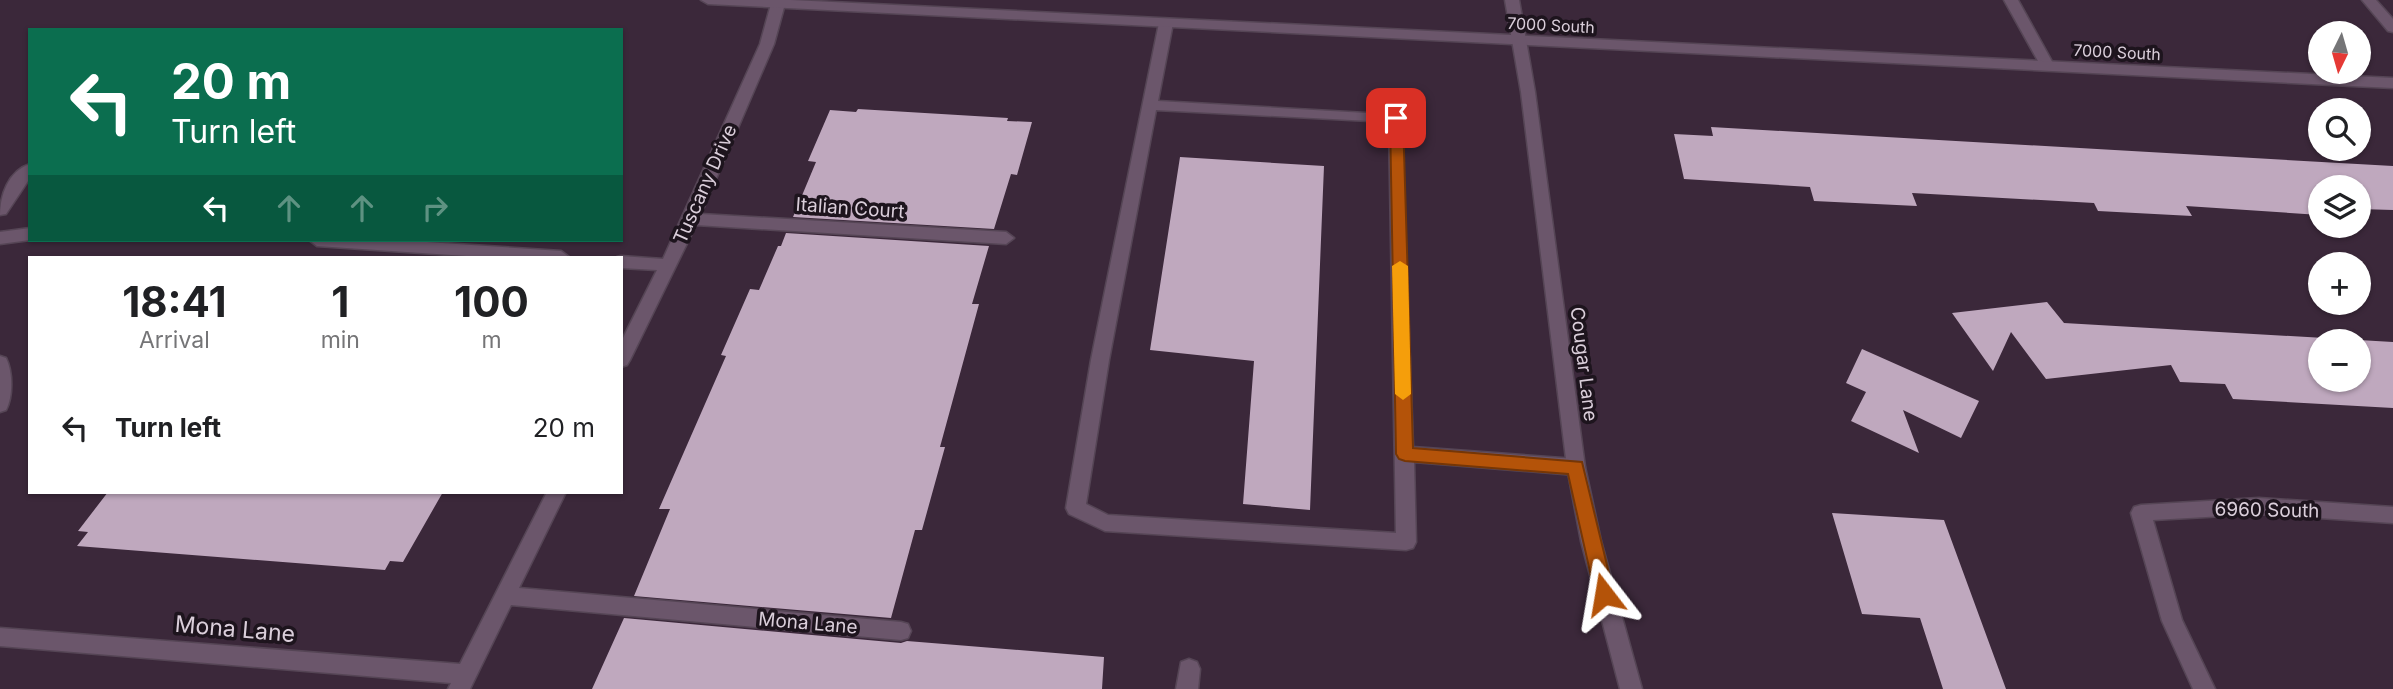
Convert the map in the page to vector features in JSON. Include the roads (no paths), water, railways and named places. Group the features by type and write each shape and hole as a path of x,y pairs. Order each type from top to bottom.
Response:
{"street":[{"name":"7000 South","path":"708,0 2393,83"},
{"name":"Cougar Lane","path":"1512,0 1528,92 1576,467 1591,541 1631,689"},
{"path":"2011,0 2048,67"},
{"path":"2369,0 2393,28"},
{"name":"Tuscany Drive","path":"623,356 691,219 767,44 779,2"},
{"path":"1151,105 1396,118 1406,542 1105,523 1076,508 1100,360 1166,23"},
{"path":"0,210 17,182 28,171"},
{"name":"Italian Court","path":"691,219 1006,238"},
{"path":"0,238 28,234"},
{"path":"383,242 549,256"},
{"path":"623,262 668,265"},
{"path":"0,363 0,405"},
{"path":"1405,454 1576,467"},
{"path":"462,681 555,494"},
{"name":"6960 South","path":"2204,689 2172,621 2141,513 2259,506 2393,515"},
{"name":"Mona Lane","path":"505,596 901,631"},
{"name":"Mona Lane","path":"0,637 462,681"}]}
